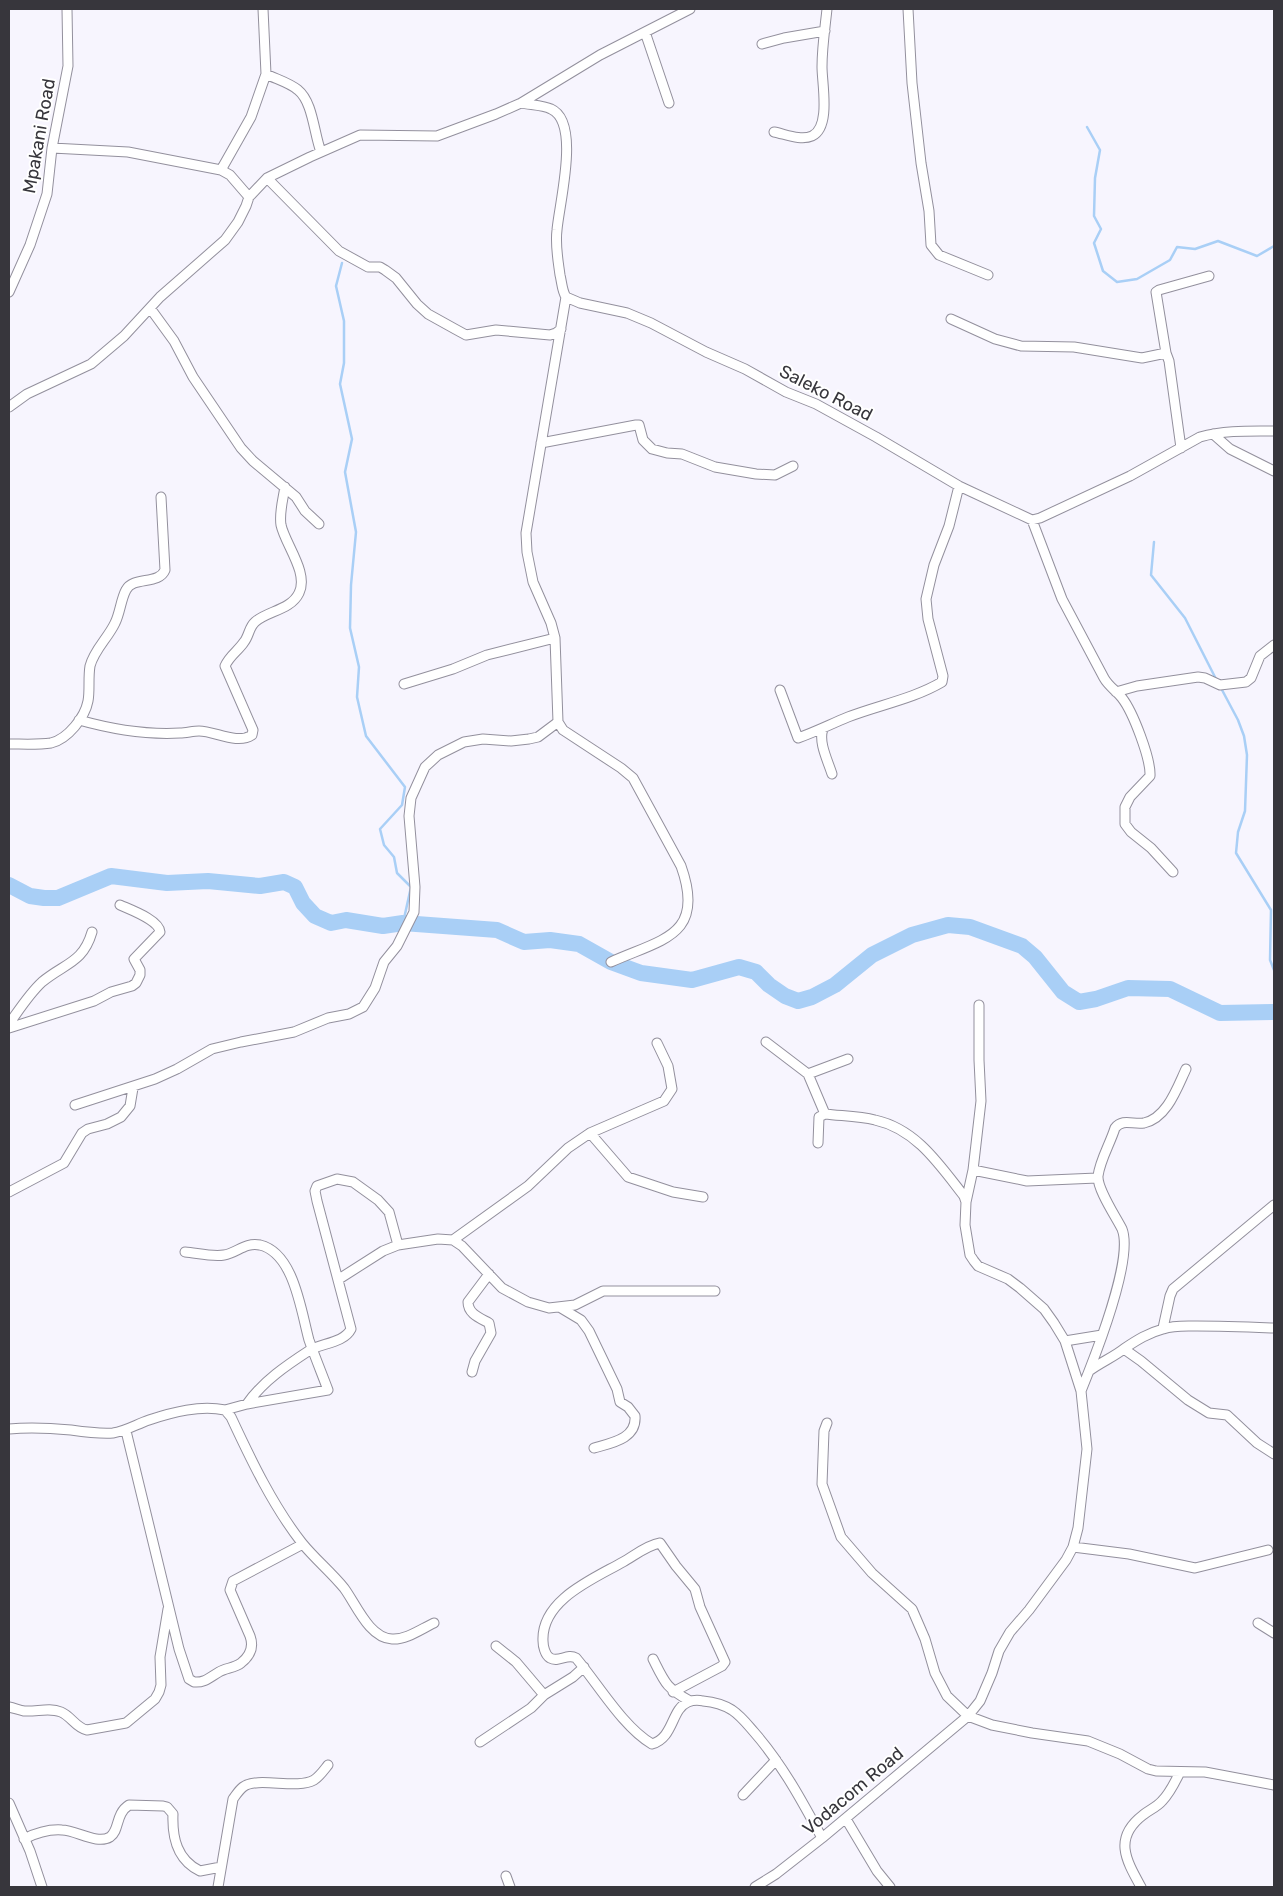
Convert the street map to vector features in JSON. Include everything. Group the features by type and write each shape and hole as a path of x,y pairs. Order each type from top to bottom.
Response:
{"street":[{"name":"Mpakani Road","path":"9,292 30,245 47,194 52,148 68,66 67,9"},
{"path":"220,170 252,117 266,74 263,9"},
{"path":"9,407 40,388 90,364 124,336 185,274 225,240 238,222 249,197 267,178 360,135 437,136 521,103 600,55 690,9"},
{"path":"774,132 804,138 812,136 819,131 824,110 822,66 827,9"},
{"path":"908,9 912,83 920,164 930,211 931,245 939,255 988,275"},
{"path":"762,44 824,31"},
{"path":"644,32 670,102"},
{"path":"266,74 298,89 306,98 311,109 315,137 321,152"},
{"path":"521,103 552,109 560,116 564,123 568,152 556,246 562,287 566,297 526,533 526,552 532,582 551,622 555,638 558,722 563,730 633,778 674,851 686,880 689,900 686,915 681,926 673,934 660,942 611,962"},
{"path":"52,148 128,152 220,170 230,175 249,197"},
{"path":"267,178 339,251 368,268 385,270 396,278 417,304 428,314 466,335 496,330 550,335 561,329"},
{"path":"1181,448 1169,361 1156,292 1210,276"},
{"name":"Saleko Road","path":"566,297 627,313 651,323 706,352 744,368 786,392 816,404 959,486 1032,520"},
{"path":"150,308 174,341 193,377 242,448 253,461 296,497 309,516 319,524"},
{"path":"951,319 995,339 1021,346 1074,347 1142,358 1166,353"},
{"path":"541,443 639,425 646,445 652,450 682,454 715,467 756,474 775,475 793,466"},
{"path":"1173,872 1125,824 1125,807 1130,797 1150,776 1144,748 1128,707 1104,678 1062,598 1032,520 1130,476 1200,437 1243,430 1274,430"},
{"path":"1213,434 1230,449 1274,471"},
{"path":"780,690 798,738 848,717 926,691 942,682 943,676 928,619 926,599 934,564 949,526 959,486"},
{"path":"79,720 124,730 179,733 200,731 244,738 252,735 253,730 225,666 245,641 255,621 281,609 295,599 300,592 301,581 295,554 287,541 281,523 285,487"},
{"path":"9,744 53,742 70,731 79,720 88,702 89,675 94,657 115,622 126,590 135,584 159,578 165,570 161,497"},
{"path":"404,684 453,669 487,655 555,638"},
{"path":"1116,692 1137,686 1198,677 1220,685 1246,682 1251,678 1260,656 1274,645"},
{"path":"75,1105 133,1088 177,1069 212,1049 294,1032 328,1018 358,1011 370,997 384,962 405,932 414,912 415,887 409,816 410,798 424,767 438,755 464,742 529,739 538,737 558,722"},
{"path":"823,729 821,733 822,742 832,774"},
{"path":"9,1026 94,1001 111,992 136,983 140,970 134,959 160,932 160,928 156,923 120,905"},
{"path":"9,1026 42,983 78,958 84,951 92,932"},
{"path":"979,1005 981,1101 973,1170 966,1202 965,1225 970,1255 978,1266 1008,1279 1044,1309 1065,1341 1081,1391 1087,1450 1078,1528 1073,1548 1130,1554 1195,1568 1268,1550"},
{"path":"766,1042 808,1074 825,1114"},
{"path":"453,1240 528,1186 568,1148 590,1133 664,1101 672,1089 668,1066 657,1043"},
{"path":"808,1074 848,1060"},
{"path":"1081,1391 1102,1335 1123,1266 1126,1249 1125,1236 1100,1188 1097,1178 1118,1124 1126,1122 1145,1123 1162,1112 1179,1085 1186,1069"},
{"path":"9,1192 64,1163 82,1133 121,1117 130,1106 133,1088"},
{"path":"818,1142 819,1117 825,1114 874,1120 890,1124 919,1142 931,1154 964,1196 966,1202"},
{"path":"590,1133 628,1177 673,1192 703,1197"},
{"path":"973,1170 1027,1181 1097,1178"},
{"path":"247,1404 268,1380 312,1349 343,1338 351,1329 317,1201 315,1191 317,1186 337,1179 353,1182 378,1200 389,1212 398,1245"},
{"path":"1163,1328 1173,1289 1274,1205"},
{"path":"339,1279 383,1251 398,1245 438,1239 453,1240 462,1246 502,1288 528,1302 549,1308 575,1305 604,1290 715,1291"},
{"path":"9,1429 44,1428 101,1433 126,1431 151,1419 191,1410 206,1408 226,1410 247,1404 328,1390 312,1349 292,1278 284,1262 277,1254 264,1246 250,1244 224,1255 185,1252"},
{"path":"472,1372 475,1361 491,1333 489,1323 472,1313 468,1308 468,1302 489,1274"},
{"path":"561,1308 581,1320 610,1374 620,1402 628,1407 635,1416 634,1425 626,1437 594,1448"},
{"path":"1089,1371 1140,1338 1163,1328 1202,1326 1274,1328"},
{"path":"1065,1341 1102,1335"},
{"path":"1124,1349 1188,1400 1210,1413 1227,1414 1245,1433 1274,1454"},
{"path":"226,1410 268,1490 303,1544 344,1588 369,1627 382,1636 391,1639 404,1638 434,1623"},
{"path":"827,1423 824,1430 822,1484 841,1538 872,1573 912,1609 925,1639 935,1673 943,1689 947,1696 968,1716 992,1724 1032,1733 1088,1741 1120,1754 1148,1769 1205,1772 1274,1785"},
{"path":"126,1431 179,1649 189,1678 194,1682 207,1680 226,1668 240,1664 252,1651 253,1643 230,1590 234,1581 303,1544"},
{"path":"673,1692 722,1666 725,1662 700,1607 696,1589 660,1544 655,1544 584,1584 561,1601 547,1619 543,1633 543,1646 546,1654 554,1659 573,1656 584,1667 624,1719 643,1738 652,1744 665,1736 681,1709 690,1701 698,1700 717,1703 733,1711 741,1717 776,1760 822,1838"},
{"name":"Vodacom Road","path":"755,1887 776,1874 846,1819 968,1716 980,1701 999,1651 1010,1632 1029,1610 1073,1548"},
{"path":"9,1706 25,1711 52,1710 60,1712 69,1717 82,1729 87,1730 126,1723 148,1706 160,1692 162,1634 168,1608"},
{"path":"1258,1623 1274,1633"},
{"path":"496,1646 516,1662 544,1695"},
{"path":"654,1659 666,1684 673,1692 690,1701"},
{"path":"480,1742 531,1708 544,1695 584,1667"},
{"path":"743,1795 776,1760"},
{"path":"218,1887 234,1799 239,1791 244,1786 252,1784 305,1783 314,1780 328,1765"},
{"path":"1141,1887 1126,1859 1124,1846 1126,1838 1132,1826 1142,1815 1160,1803 1165,1797 1180,1772"},
{"path":"9,1803 37,1870 42,1887"},
{"path":"24,1839 36,1833 62,1830 98,1839 109,1838 116,1831 124,1808 129,1805 163,1806 173,1814 174,1842 180,1855 200,1871 221,1867"},
{"path":"846,1819 877,1871 890,1887"},
{"path":"506,1876 510,1887"}],"waterway":[{"path":"1087,127 1100,150 1095,178 1094,216 1101,229 1094,243 1103,271 1117,282 1137,279 1170,260 1177,247 1195,249 1218,241 1257,256 1274,246"},
{"path":"342,263 336,286 344,321 344,363 340,384 352,439 345,472 356,532 351,585 350,628 359,667 357,697 366,736 405,787 402,805 380,829 384,845 394,857 397,873 411,887 403,923"},
{"path":"1154,542 1151,575 1185,618 1217,681"},
{"path":"1221,688 1238,720 1244,736 1247,755 1245,811 1238,832 1236,853 1271,910 1270,960 1274,970"},
{"path":"9,885 30,896 58,898 111,876 167,883 208,881 260,886 284,882 295,887 303,903 315,916 331,923 346,920 383,926 403,923 497,930 524,942 550,940 579,944 611,962 641,973 692,980 739,967 756,972 769,985 785,996 798,1001 812,997 835,985 872,955 912,935 948,925 970,927 1022,946 1035,957 1063,992 1079,1002 1096,999 1128,988 1170,989 1220,1013 1274,1012"}]}
